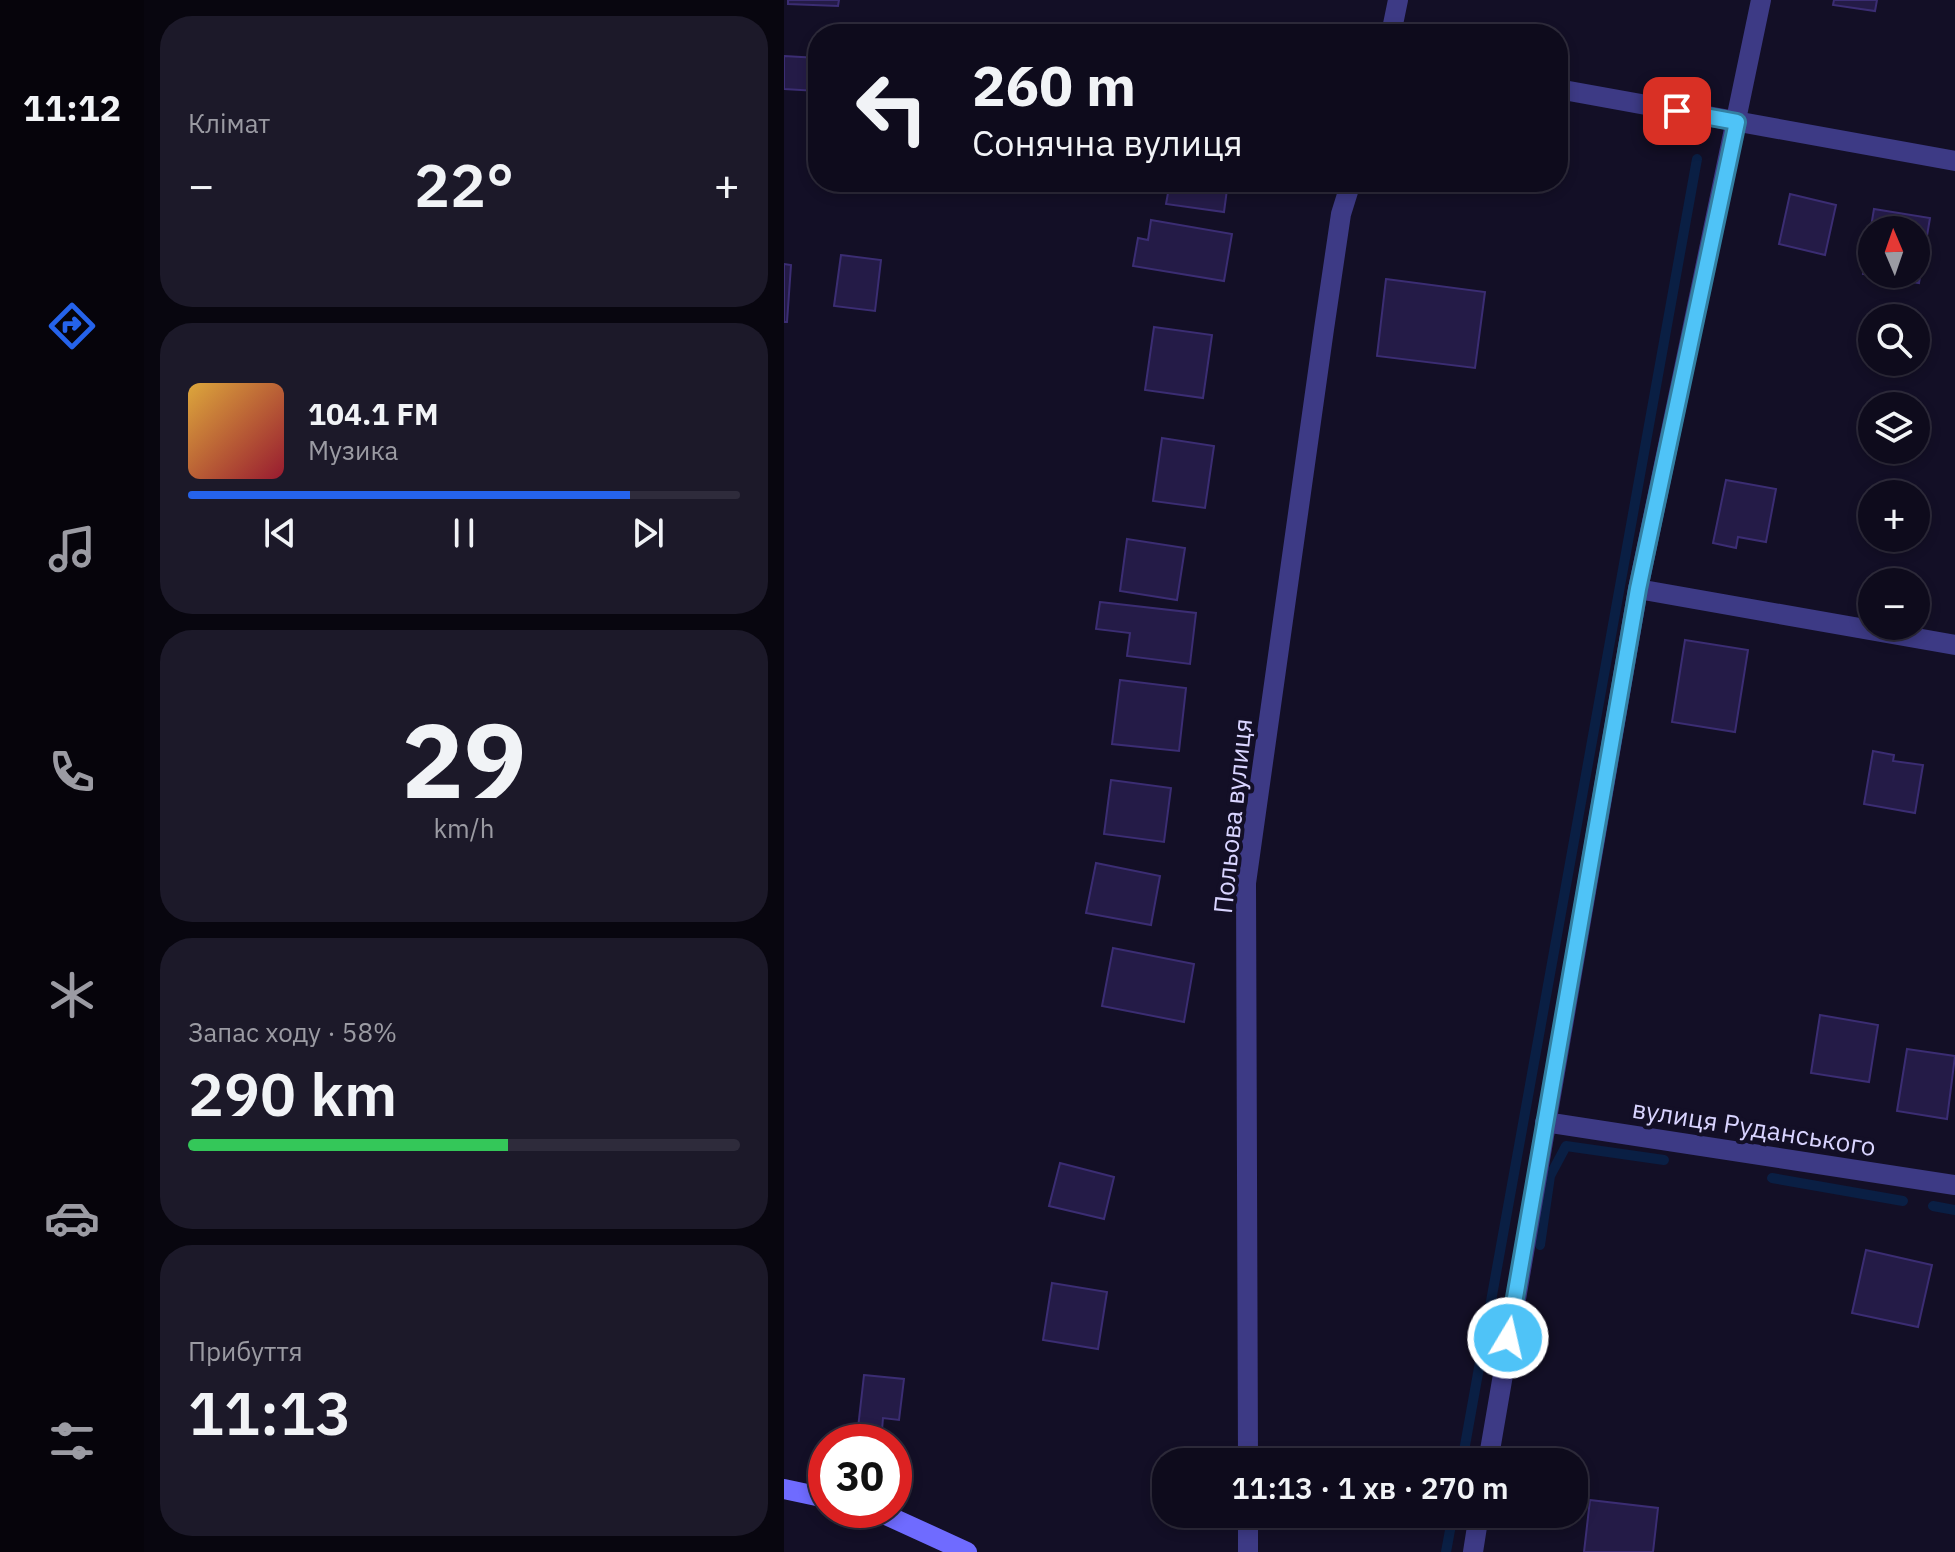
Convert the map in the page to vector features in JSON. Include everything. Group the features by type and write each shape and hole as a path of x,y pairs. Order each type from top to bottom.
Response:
{"main road":[{"path":"784,1489 808,1494"},
{"path":"912,1527 967,1552"}],"street":[{"path":"1393,24 1398,0"},
{"path":"1490,1448 1638,589 1761,0"},
{"path":"1568,91 1955,161"},
{"name":"Польова вулиця","path":"1248,1448 1246,883 1324,329 1341,214 1348,192"},
{"path":"1638,589 1955,645"},
{"name":"вулиця Руданського","path":"1545,1122 1955,1185"},
{"path":"1248,1528 1248,1552"},
{"path":"1473,1552 1477,1528"}],"building":[{"path":"788,0 839,0 838,6 788,4"},
{"path":"1834,0 1877,0 1875,11 1833,5"},
{"path":"784,56 808,57 808,90 784,89"},
{"path":"1168,192 1227,192 1224,212 1166,204"},
{"path":"1790,194 1836,205 1825,255 1779,244"},
{"path":"1874,209 1918,216 1873,216"},
{"path":"1151,220 1232,234 1224,281 1133,266 1138,238 1148,240"},
{"path":"841,255 881,260 875,311 834,306"},
{"path":"784,264 791,265 787,322 784,322"},
{"path":"1386,279 1485,292 1475,368 1377,356"},
{"path":"1154,327 1212,335 1203,398 1145,390"},
{"path":"1162,438 1214,446 1205,508 1153,501"},
{"path":"1726,480 1776,489 1766,542 1738,537 1736,548 1713,543"},
{"path":"1127,539 1185,548 1177,600 1120,591"},
{"path":"1100,602 1196,613 1190,664 1127,656 1130,633 1096,629"},
{"path":"1685,640 1748,650 1735,732 1672,722"},
{"path":"1120,680 1186,688 1179,751 1112,744"},
{"path":"1873,751 1894,755 1893,761 1923,765 1915,813 1864,804"},
{"path":"1111,780 1171,788 1164,842 1104,834"},
{"path":"1096,863 1160,876 1151,925 1086,913"},
{"path":"1113,948 1194,964 1184,1022 1102,1006"},
{"path":"1820,1015 1878,1025 1869,1082 1811,1073"},
{"path":"1907,1049 1955,1056 1947,1119 1897,1111"},
{"path":"1060,1163 1114,1177 1104,1219 1049,1206"},
{"path":"1866,1250 1932,1265 1918,1327 1852,1313"},
{"path":"1052,1283 1107,1292 1098,1349 1043,1340"},
{"path":"864,1375 904,1379 899,1420 883,1418 882,1424 858,1424"},
{"path":"1590,1500 1658,1508 1653,1552 1584,1552"}],"waterway":[{"path":"1465,1448 1697,159"},
{"path":"1540,1245 1550,1176 1566,1146 1664,1160"},
{"path":"1772,1178 1903,1201"},
{"path":"1933,1206 1955,1210"},
{"path":"1446,1552 1450,1528"}],"route":[{"path":"1508,1338 1638,589 1737,122 1677,111"}]}
